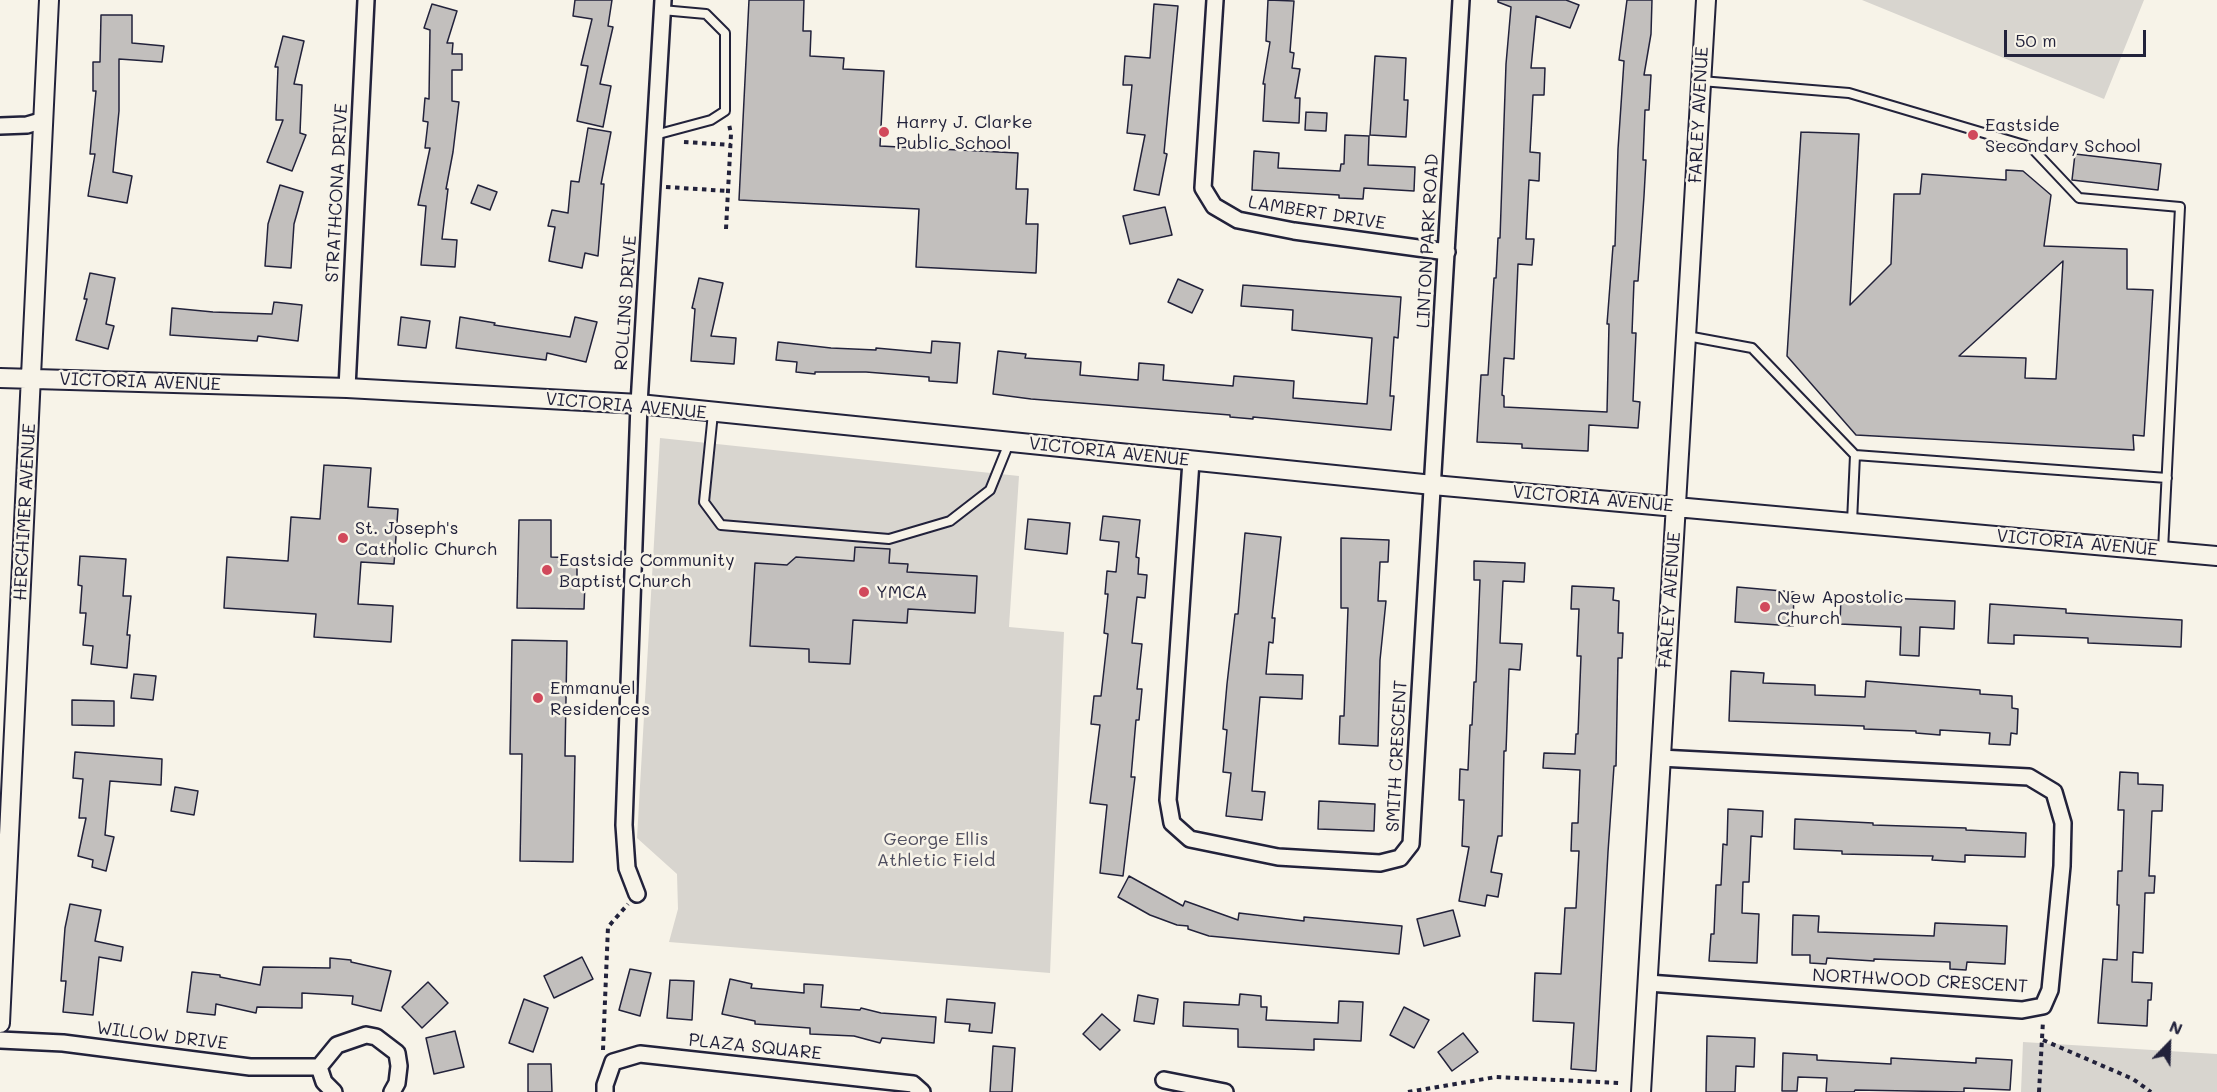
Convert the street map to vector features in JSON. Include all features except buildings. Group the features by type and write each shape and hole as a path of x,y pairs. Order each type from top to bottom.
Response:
{"street":[{"name":"HERCHIMER AVENUE","path":"0,1023 6,770 32,378 49,0"},
{"name":"STRATHCONA DRIVE","path":"348,388 366,0"},
{"name":"LAMBERT DRIVE","path":"1215,0 1203,188 1214,206 1238,220 1272,227 1447,252"},
{"name":"LINTON PARK ROAD","path":"1433,485 1461,0"},
{"name":"FARLEY AVENUE","path":"1641,1092 1706,0"},
{"name":"ROLLINS DRIVE","path":"637,894 627,868 624,825 639,405 663,5"},
{"path":"0,126 27,125 44,120"},
{"name":"VICTORIA AVENUE","path":"0,378 348,388 639,405 1433,485 2217,556"},
{"name":"SMITH CRESCENT","path":"1191,461 1168,801 1172,823 1190,839 1278,857 1380,863 1400,858 1412,844 1433,485"},
{"name":"NORTHWOOD CRESCENT","path":"1648,983 2022,1010 2043,1006 2050,990 2062,866 2063,824 2054,792 2029,777 1660,758"},
{"path":"334,1092 324,1082 319,1067 337,1045 366,1035 376,1037 397,1053 399,1066 397,1083 392,1092"},
{"name":"WILLOW DRIVE","path":"0,1040 63,1043 250,1066 319,1067"},
{"name":"PLAZA SQUARE","path":"612,1064 640,1054 913,1084 922,1092"},
{"path":"604,1092 612,1064"},
{"path":"1164,1080 1225,1092"}],"lane":[{"path":"655,135 711,120 725,111 725,33 706,14 663,5"},
{"path":"1701,81 1849,93 2031,147 2079,198 2180,207 2163,551"},
{"path":"1686,336 1752,348 1855,455 2167,478"},
{"path":"714,413 704,502 721,525 889,539 950,521 990,490 1010,441"},
{"path":"1852,523 1855,455"}],"path":[{"path":"725,111 731,134 726,229"},
{"path":"655,135 663,140 731,145"},
{"path":"652,186 728,191"},
{"path":"612,1064 603,1049 608,927 637,894"},
{"path":"2039,1092 2043,1006"},
{"path":"2043,1040 2133,1079 2151,1092"},
{"path":"1408,1092 1496,1077 1618,1083"}],"green space":[{"path":"1862,0 2144,0 2104,99"},
{"name":"George Ellis Athletic Field","path":"660,438 1019,476 1009,627 1064,632 1050,973 669,942 678,909 677,874 637,838"},
{"path":"2023,1042 2217,1054 2217,1092 2021,1092"}],"place":[{"name":"Harry J. Clarke Public School","path":"884,132"},
{"name":"Eastside Secondary School","path":"1973,135"},
{"name":"St. Joseph's Catholic Church","path":"343,538"},
{"name":"Eastside Community Baptist Church","path":"547,570"},
{"name":"YMCA","path":"864,592"},
{"name":"New Apostolic Church","path":"1765,607"},
{"name":"Emmanuel Residences","path":"538,698"}]}
